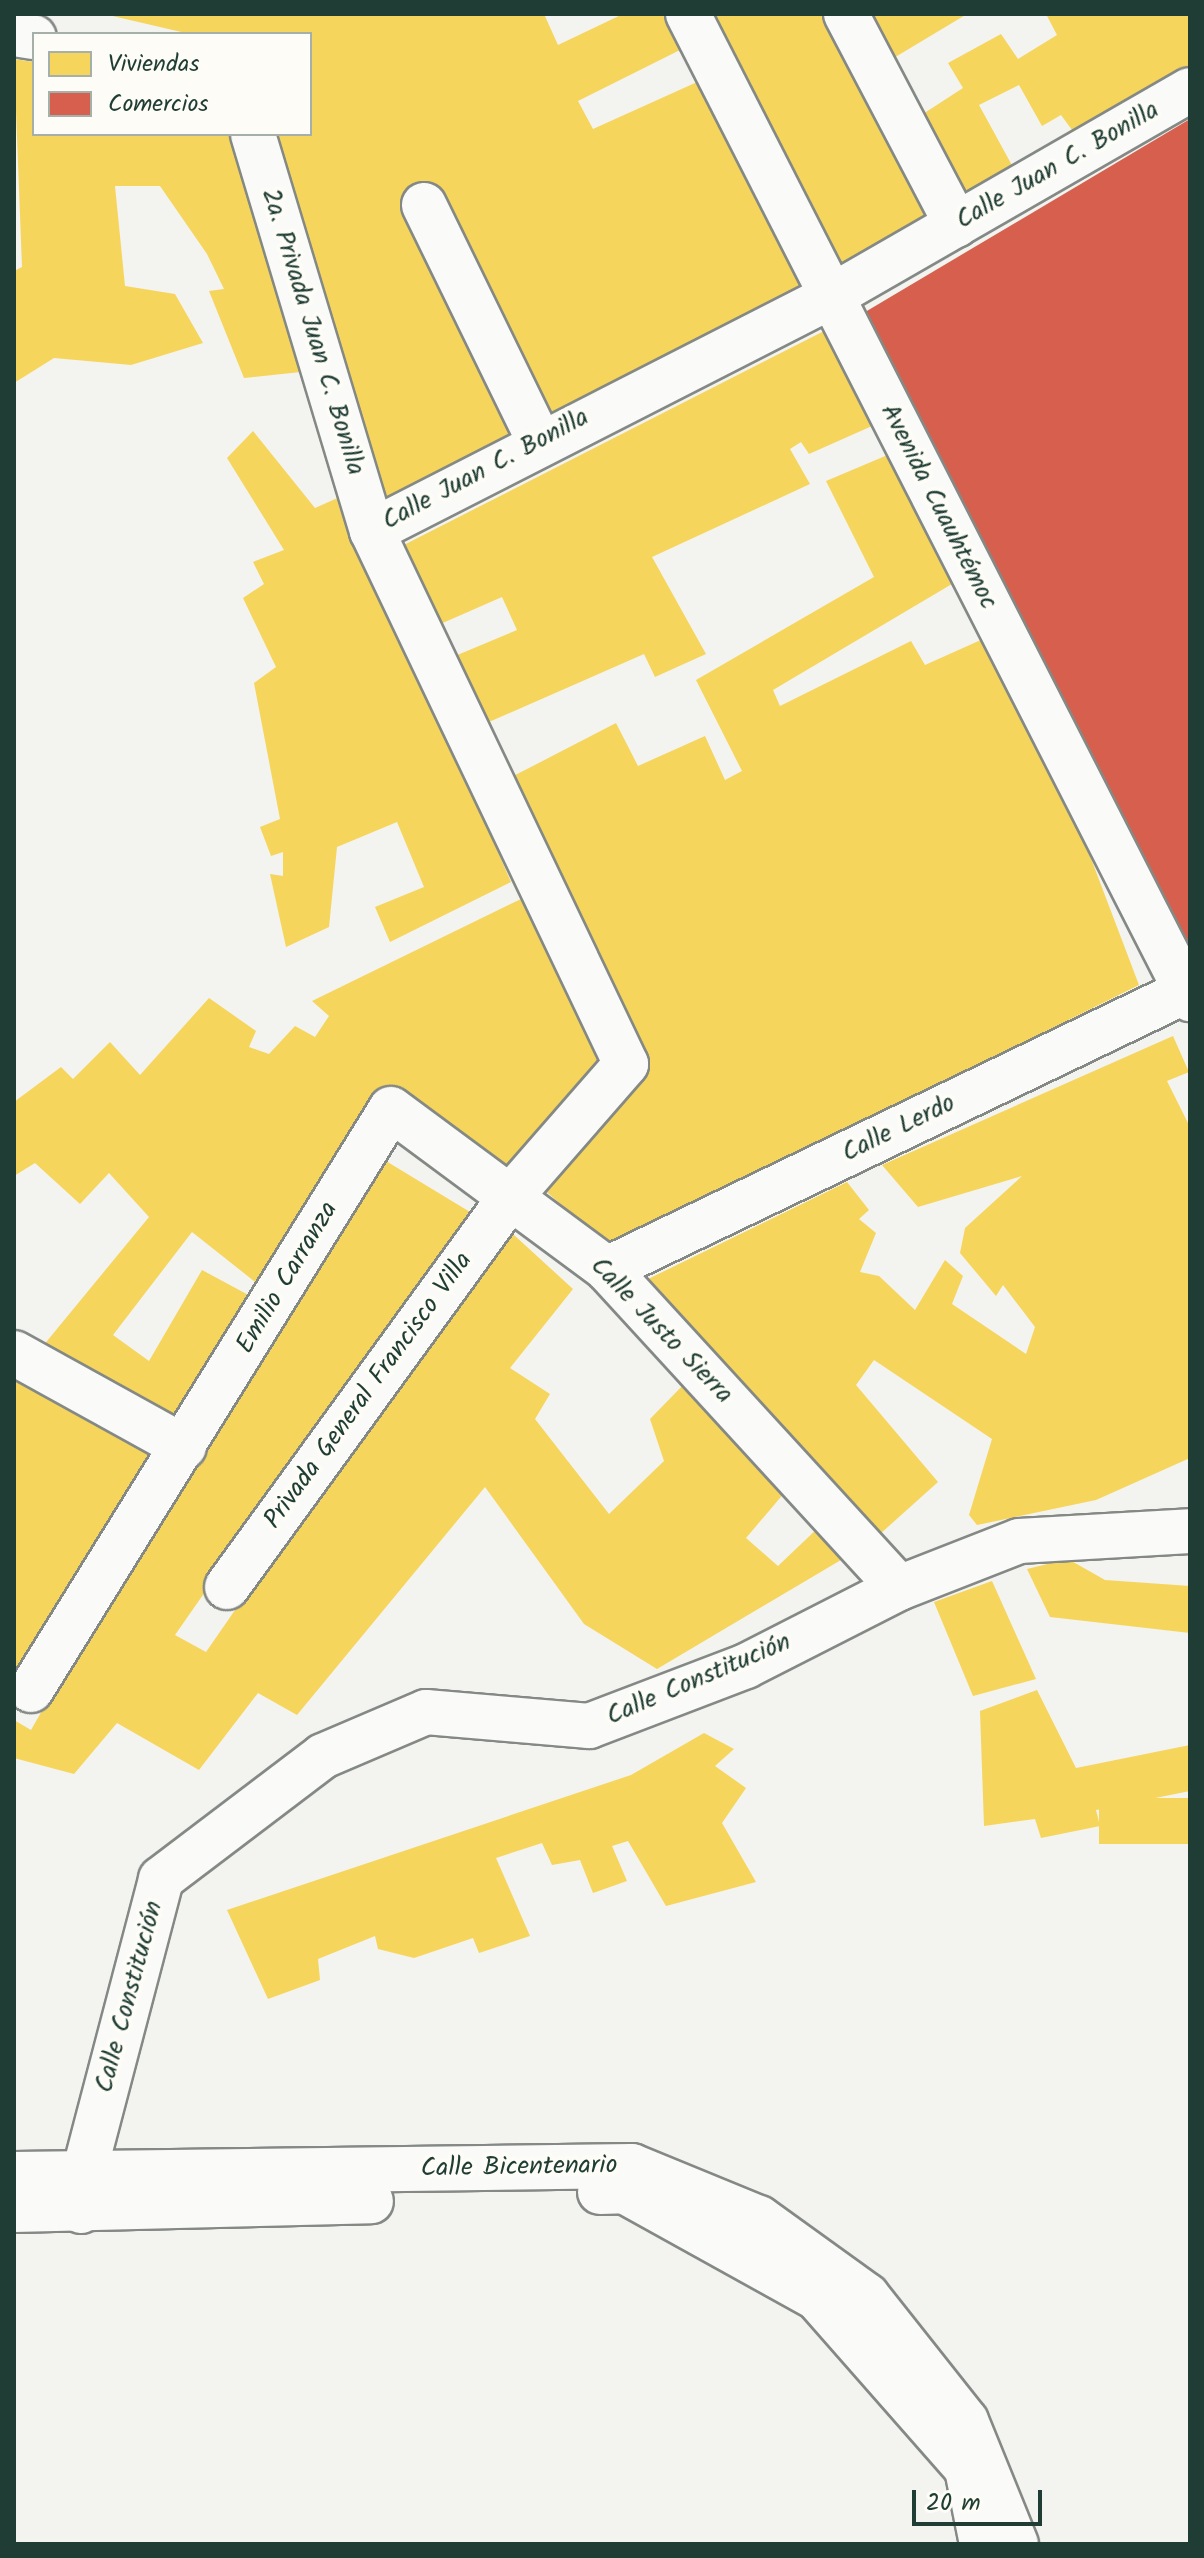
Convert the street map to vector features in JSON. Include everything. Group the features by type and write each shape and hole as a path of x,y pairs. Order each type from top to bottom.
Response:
{"street":[{"name":"Avenida Cuauhtémoc","path":"688,14 830,297 1189,993"},
{"path":"846,14 957,225"},
{"name":"Calle Juan C. Bonilla","path":"511,1196 626,1064 372,531 539,441 830,297 1190,90"},
{"name":"2a. Privada Juan C. Bonilla","path":"254,136 372,531"},
{"path":"424,205 539,441"},
{"name":"Calle Lerdo","path":"607,1269 1189,993"},
{"name":"Calle Justo Sierra","path":"391,1109 607,1269 899,1588"},
{"name":"Emilio Carranza","path":"31,1690 391,1109"},
{"name":"Privada General Francisco Villa","path":"227,1587 511,1196"},
{"path":"14,1353 184,1447"},
{"name":"Calle Constitución","path":"82,2194 161,1879 323,1756 426,1712 589,1726 746,1666 899,1588 1019,1541 1190,1531"},
{"name":"Calle Bicentenario","path":"82,2194 632,2166 759,2218 867,2296 966,2421 1016,2544"},
{"path":"14,2174 82,2194"},
{"name":"Calle Bicentenario","path":"82,2194 624,2191 817,2298 967,2469 982,2544"},
{"path":"14,2210 82,2194"}],"building: Viviendas":[{"path":"104,14 544,14 558,45 623,14 671,14 688,46 578,101 593,129 706,78 806,298 385,506 274,136 312,136 312,32 181,32"},
{"path":"715,14 831,14 935,220 835,282"},
{"path":"866,14 967,14 887,62"},
{"path":"1046,14 1190,14 1190,65 1075,134 1061,115 1042,126 1019,85 979,105 1014,169 955,208 909,123 963,88 948,63 1001,34 1018,59 1057,35"},
{"path":"14,59 32,62 32,136 236,136 310,371 244,378 209,291 224,289 207,254 160,186 115,186 125,286 175,294 203,343 131,365 54,358 14,383 14,271 22,267"},
{"path":"828,329 872,426 809,454 801,442 790,449 810,484 652,557 706,654 655,677 644,654 473,729 443,661 517,630 502,597 429,629 394,550"},
{"path":"253,431 315,508 342,496 511,882 390,942 375,907 424,887 397,822 337,847 329,927 286,947 270,874 283,876 283,852 271,856 260,827 280,819 254,683 276,667 243,598 264,584 253,562 284,550 227,458"},
{"path":"890,454 957,581 773,690 780,706 911,641 925,665 983,639 1068,798 1139,985 610,1247 541,1187 646,1069 500,783 616,723 638,766 705,736 725,780 742,771 696,680 874,577 826,481"},
{"path":"521,899 606,1060 506,1174 394,1099 259,1285 192,1232 113,1335 149,1361 202,1270 254,1298 175,1428 38,1352 149,1217 109,1173 80,1204 35,1163 14,1176 14,1102 61,1067 73,1079 110,1042 140,1075 209,998 256,1031 249,1047 269,1054 295,1026 315,1037 329,1016 312,1001"},
{"path":"1173,1036 1189,1072 1167,1081 1190,1127 1190,1458 1096,1500 977,1525 969,1515 992,1439 874,1360 856,1385 938,1482 870,1543 644,1281 847,1182 869,1210 859,1219 876,1233 860,1272 879,1276 915,1310 945,1260 963,1276 952,1304 1026,1354 1035,1327 1003,1285 996,1296 960,1253 965,1228 1022,1176 918,1207 882,1165"},
{"path":"381,1158 470,1212 175,1635 206,1652 502,1224 573,1289 510,1368 550,1394 535,1419 609,1514 664,1461 650,1419 687,1381 785,1492 746,1538 778,1566 820,1526 846,1557 657,1669 584,1624 485,1487 297,1715 258,1693 199,1770 117,1723 74,1774 14,1758 14,1720 31,1730 129,1558"},
{"path":"14,1369 161,1445 14,1697"},
{"path":"1068,1559 1105,1580 1190,1586 1190,1633 1050,1617 1027,1569"},
{"path":"992,1581 1036,1679 973,1696 934,1602"},
{"path":"1037,1690 1076,1768 1190,1745 1190,1791 1096,1810 1100,1826 1041,1838 1035,1819 984,1826 980,1711"},
{"path":"704,1733 734,1749 715,1766 746,1788 722,1823 756,1882 666,1906 628,1841 612,1846 627,1881 593,1893 580,1860 552,1865 542,1843 496,1858 530,1936 479,1953 473,1938 414,1958 378,1949 375,1936 318,1959 320,1980 268,1999 227,1910 631,1775"},
{"path":"1099,1798 1190,1798 1190,1844 1099,1844"}],"building: Comercios":[{"path":"1190,119 1190,957 850,321"}]}
